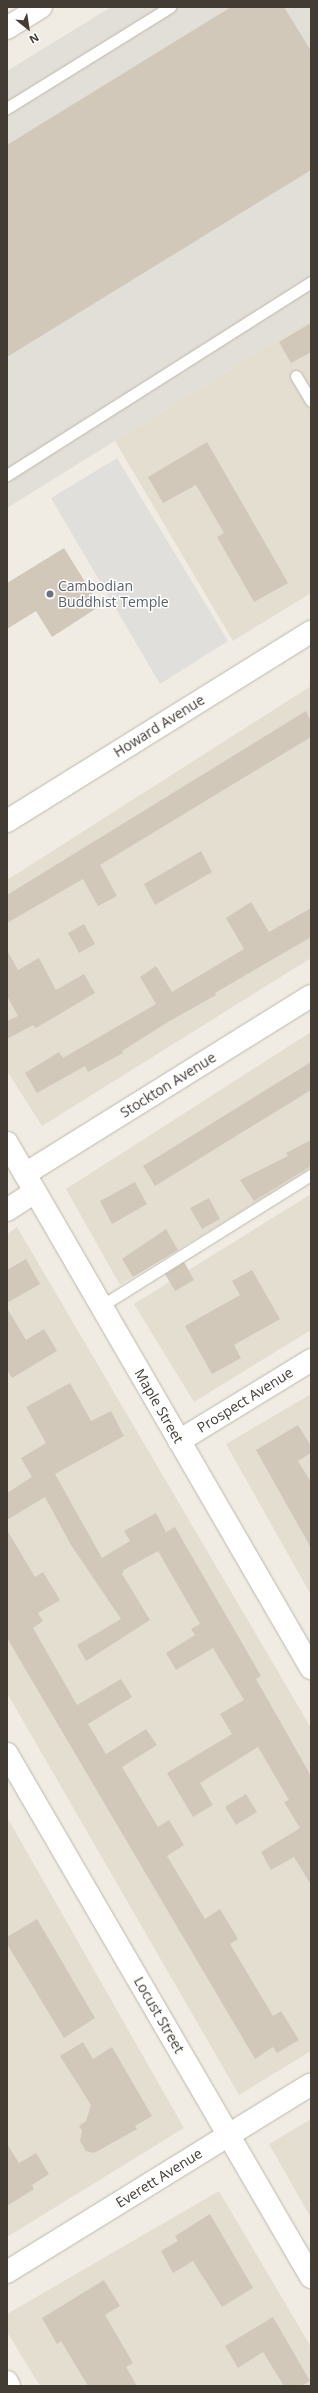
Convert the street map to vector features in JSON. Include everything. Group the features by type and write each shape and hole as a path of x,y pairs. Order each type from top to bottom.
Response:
{"street":[{"path":"7,28 41,7"},
{"name":"Howard Avenue","path":"7,821 311,632"},
{"name":"Stockton Avenue","path":"25,1174 311,996"},
{"name":"Maple Street","path":"7,1143 311,1668"},
{"path":"7,1210 35,1192"},
{"name":"Prospect Avenue","path":"179,1441 311,1360"},
{"name":"Locust Street","path":"7,1754 311,2277"},
{"name":"Everett Avenue","path":"7,2272 311,2084"},
{"path":"7,2382 9,2386"}],"lane":[{"path":"7,108 170,7"},
{"path":"7,475 311,282"},
{"path":"296,376 311,401"},
{"path":"101,1306 311,1175"}],"shaded area":[{"path":"111,7 311,7 311,319 7,508 7,71"},
{"path":"311,319 311,593 233,641 115,441"},
{"path":"117,458 228,641 160,684 51,498"},
{"path":"311,686 311,958 42,1126 7,1071 7,880"},
{"path":"311,1032 311,1169 120,1285 66,1189"},
{"path":"311,1194 311,1330 194,1402 134,1304"},
{"path":"17,1227 311,1728 311,2051 239,2095 7,1693 7,1234"},
{"path":"311,1394 311,1595 226,1444"},
{"path":"7,1817 184,2128 7,2237"},
{"path":"311,2119 311,2218 269,2144"},
{"path":"219,2191 311,2347 311,2386 40,2386 7,2332 7,2314"}],"building":[{"path":"231,7 284,7 311,51 311,170 7,357 7,145"},
{"path":"311,323 311,352 291,363 279,342"},
{"path":"207,442 288,583 254,602 217,537 224,533 196,485 163,503 148,477"},
{"name":"Cambodian Buddhist Temple","path":"64,548 100,606 52,637 36,611 7,629 7,583"},
{"path":"306,711 311,721 311,737 100,865 117,896 98,906 83,879 7,923 7,895"},
{"path":"201,851 212,872 155,905 144,884"},
{"path":"251,902 269,932 311,908 311,937 215,993 216,995 168,1022 122,1051 123,1053 88,1072 85,1066 37,1093 25,1073 59,1052 63,1058 156,1004 140,977 156,966 172,992 244,949 226,918"},
{"path":"84,924 95,944 79,953 68,933"},
{"path":"7,950 18,970 39,958 56,990 84,974 95,993 36,1028 33,1025 7,1039 7,1021 18,1016 7,996"},
{"path":"311,1062 311,1090 155,1186 143,1166"},
{"path":"311,1140 311,1166 254,1201 240,1180 288,1156 286,1153"},
{"path":"135,1182 147,1204 112,1224 100,1201"},
{"path":"209,1198 220,1219 202,1229 190,1208"},
{"path":"166,1229 178,1250 133,1277 122,1259"},
{"path":"26,1259 40,1284 7,1303 7,1270"},
{"path":"184,1262 194,1280 175,1291 165,1274"},
{"path":"252,1270 280,1319 234,1345 241,1358 212,1374 185,1326 240,1295 232,1281"},
{"path":"7,1308 26,1340 44,1329 57,1351 12,1378 7,1370"},
{"path":"70,1383 91,1421 111,1411 124,1436 55,1474 102,1558 130,1541 124,1531 156,1513 166,1532 175,1527 261,1676 256,1679 311,1776 311,1885 294,1857 271,1870 261,1852 300,1828 284,1802 289,1800 258,1747 200,1783 213,1805 193,1817 167,1773 232,1734 220,1714 244,1700 213,1648 176,1670 166,1653 195,1635 191,1629 200,1624 158,1551 124,1570 122,1574 150,1620 86,1661 77,1645 121,1619 71,1545 45,1497 7,1520 7,1493 32,1477 21,1458 46,1443 26,1407"},
{"path":"298,1425 311,1446 311,1453 298,1461 311,1482 311,1548 256,1450"},
{"path":"7,1530 35,1577 43,1572 60,1600 38,1613 43,1621 33,1628 77,1705 121,1679 132,1697 88,1724 106,1754 146,1729 157,1745 122,1767 158,1827 169,1820 184,1845 167,1856 205,1919 220,1909 238,1939 230,1944 273,2016 281,2011 299,2040 277,2053 273,2047 255,2059 7,1638"},
{"path":"246,1794 257,1812 236,1825 225,1807"},
{"path":"37,1919 95,2018 64,2038 7,1944 7,1937"},
{"path":"83,2042 93,2059 112,2047 152,2116 135,2126 137,2129 94,2153 86,2151 80,2141 82,2131 79,2126 86,2121 91,2105 60,2056"},
{"path":"7,2144 19,2163 36,2153 49,2174 32,2185 34,2189 7,2206"},
{"path":"210,2214 253,2288 222,2307 193,2261 173,2273 161,2251 178,2241 175,2236"},
{"path":"104,2280 120,2306 105,2315 133,2363 126,2367 137,2386 88,2386 61,2341 57,2344 42,2318"},
{"path":"273,2317 310,2381 301,2386 284,2386 263,2352 238,2368 225,2346"}],"place":[{"name":"Cambodian Buddhist Temple","path":"50,594"}]}
